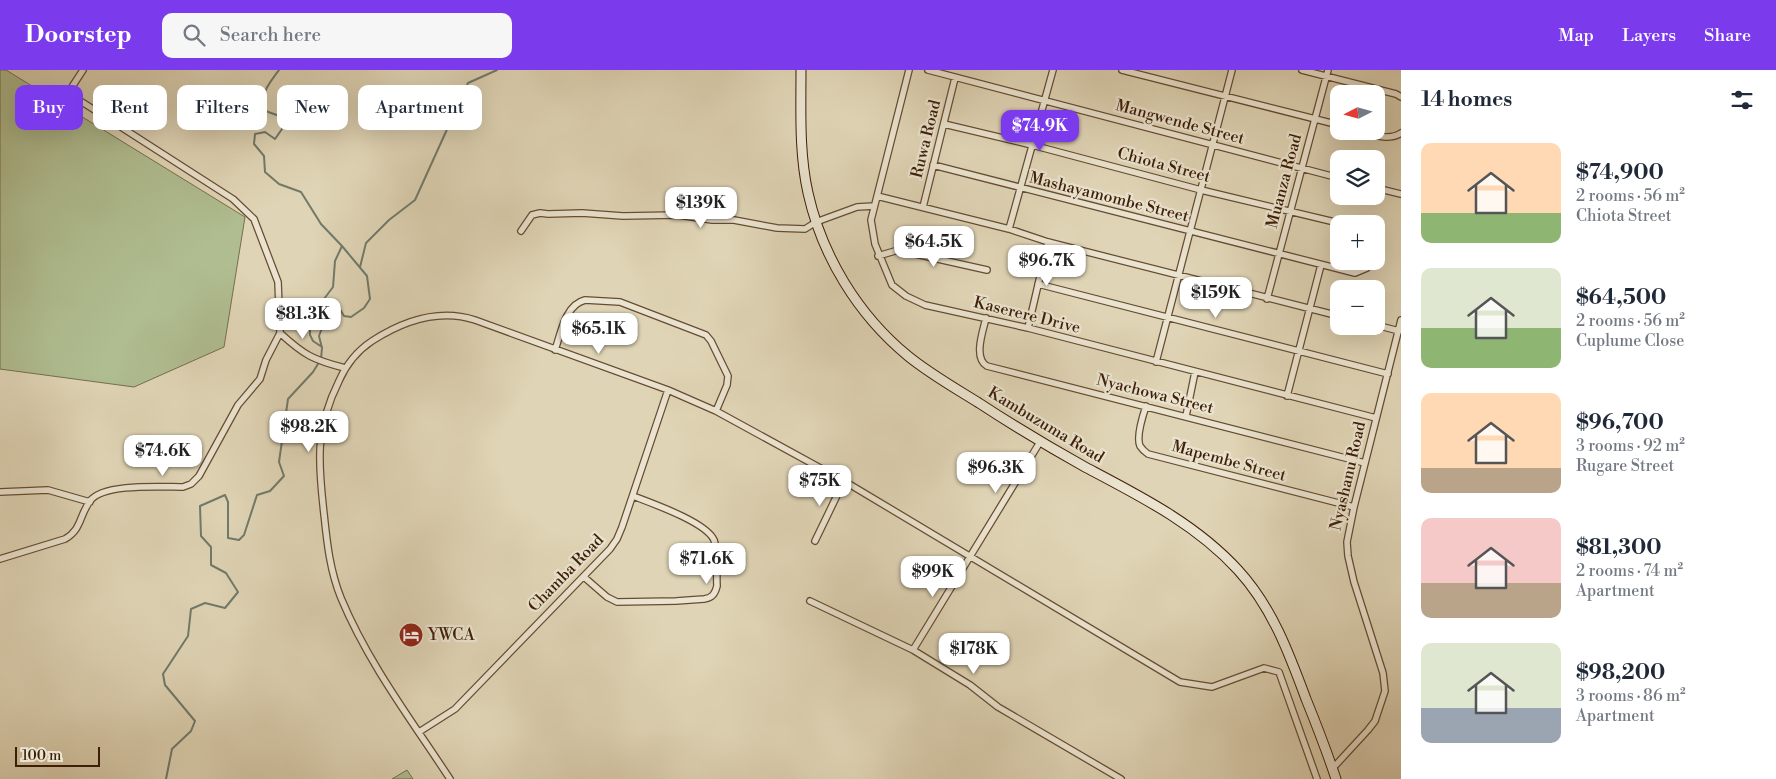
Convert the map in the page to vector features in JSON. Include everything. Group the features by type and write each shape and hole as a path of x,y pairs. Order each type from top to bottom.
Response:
{"main road":[{"name":"Kambuzuma Road","path":"801,70 802,154 808,192 816,222 831,258 859,305 882,332 908,356 933,374 1040,442 1162,509 1203,536 1238,570 1262,601 1282,637 1336,779"}],"street":[{"path":"0,559 65,539 76,531 90,502 98,494 115,490 183,487 191,484 199,476 238,405 260,379 266,360 280,333 278,282 254,219 233,199 68,93 83,70"},
{"name":"Kaserere Drive","path":"909,70 874,206 871,228 878,256 892,285 906,296 925,305 1028,328 1376,418"},
{"name":"Mangwende Street","path":"928,70 1330,176"},
{"path":"1008,229 1053,70"},
{"path":"1122,70 1330,123"},
{"path":"1156,362 1232,70"},
{"path":"1302,70 1328,73 1401,97"},
{"name":"Muanza Road","path":"1268,298 1328,73"},
{"name":"Ruwa Road","path":"923,207 955,78"},
{"name":"Chiota Street","path":"944,124 1032,145 1201,190 1330,221"},
{"path":"1385,137 1397,135 1401,132"},
{"name":"Mashayamombe Street","path":"933,165 1330,267"},
{"path":"1385,190 1401,194"},
{"path":"877,196 1008,229 1048,242 1330,314"},
{"path":"522,230 532,215 540,213 582,213 623,216 678,215 712,220 734,220 790,229 805,229 816,222 858,207 874,206"},
{"path":"1028,328 1048,242"},
{"path":"878,256 902,251 987,270"},
{"path":"1287,396 1321,265"},
{"name":"Mashayamombe Street","path":"1342,270 1355,273 1362,270"},
{"path":"1038,284 1388,374"},
{"path":"555,350 571,309 579,302 585,300 620,302 696,330 709,338 728,376 727,385 716,412"},
{"path":"450,779 363,643 341,598 329,559 321,492 320,442 326,410 345,368 362,348 389,330 415,320 440,315 468,318 668,390 716,412 844,481 1180,682 1212,687 1264,668 1279,672 1317,779"},
{"name":"Nyachowa Street","path":"986,318 980,357 984,364 1365,463"},
{"name":"Nyashanu Road","path":"1333,768 1372,726 1380,711 1386,691 1385,682 1354,582 1347,542 1401,320"},
{"path":"1385,327 1399,331"},
{"path":"280,333 302,352 317,360 345,368"},
{"path":"1186,416 1196,372"},
{"name":"Chamba Road","path":"419,732 455,709 610,549 617,539 633,496 668,390"},
{"name":"Mapembe Street","path":"1146,406 1139,443 1140,447 1148,454 1354,508"},
{"path":"913,650 1040,442"},
{"path":"815,542 844,481"},
{"path":"0,492 48,490 90,502"},
{"path":"584,577 607,597 622,603 708,598 716,592 716,549 710,533 680,516 633,496"},
{"path":"810,601 913,650 970,685 998,707 1121,779"}],"green space":[{"path":"0,70 6,70 30,85 15,85 15,130 83,130 83,117 93,124 93,130 104,130 245,217 224,347 134,387 0,369"},
{"path":"407,770 413,779 392,779"}],"waterway":[{"path":"166,779 172,749 191,731 195,721 165,685 163,674 188,636 191,609 205,603 225,608 238,592 226,573 211,565 211,547 201,536 200,506 225,495 228,502 228,538 239,540 244,535 257,495 270,491 284,476 279,462 288,399 313,372 321,359 322,348 319,336 330,307 338,306 344,316 351,317 364,308 370,299 367,276 321,224 301,192 279,184 265,172 264,156 254,144 255,134 265,132 275,139 282,129 282,117 263,110 266,88 279,70"},
{"path":"360,267 366,243 389,220 415,200 468,83 497,70"},
{"path":"322,347 313,341 310,335 310,325 318,307 333,287 335,261 342,246"}],"place":[{"name":"YWCA","path":"411,635"}]}
